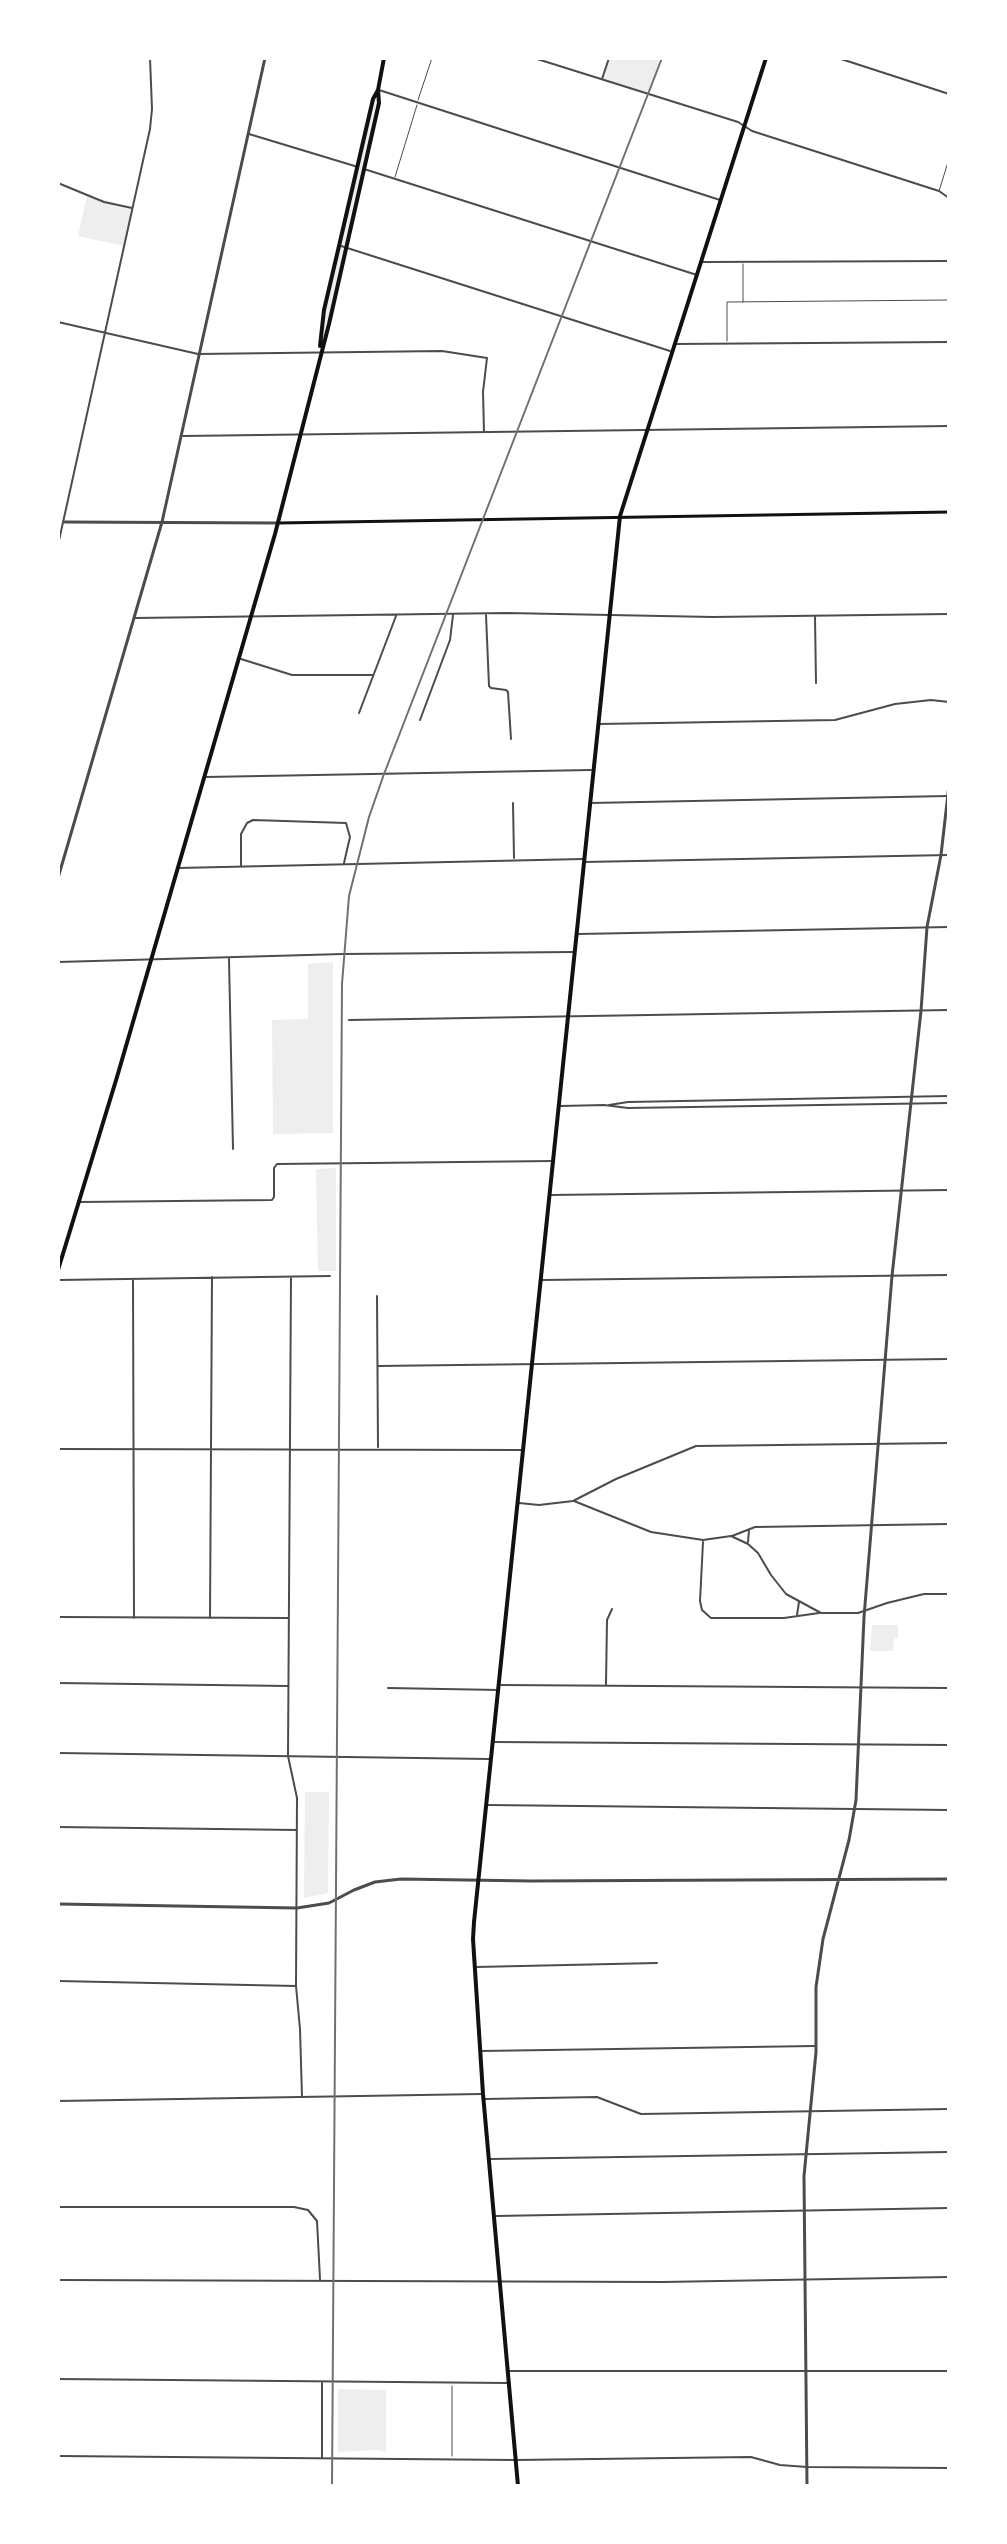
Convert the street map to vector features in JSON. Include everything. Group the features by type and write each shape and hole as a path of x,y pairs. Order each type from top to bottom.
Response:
{"main road":[{"path":"58,1270 278,523 329,324 379,103 378,90 384,58"},
{"path":"518,2486 498,2281 474,1967 473,1939 486,1805 620,516 766,58"},
{"path":"320,352 322,322 373,99 378,90"},
{"path":"278,523 949,512"}],"street":[{"path":"58,545 152,109 150,58"},
{"path":"58,878 162,522 265,58"},
{"path":"534,58 738,122 752,131 939,191 949,198"},
{"path":"602,79 609,58"},
{"path":"838,58 949,94"},
{"path":"378,90 720,200"},
{"path":"248,133 697,275"},
{"path":"58,183 104,202 133,208"},
{"path":"339,246 671,351"},
{"path":"701,263 949,261"},
{"path":"58,322 198,354 442,351 487,358 483,392 484,432"},
{"path":"674,344 949,342"},
{"path":"182,436 949,426"},
{"path":"65,522 278,523"},
{"path":"134,618 486,613 949,614"},
{"path":"486,613 489,686 508,692 511,739"},
{"path":"420,720 450,640 453,614"},
{"path":"359,713 397,615"},
{"path":"815,616 816,683"},
{"path":"240,659 292,675 373,675"},
{"path":"598,724 835,720 895,704 931,700 949,702"},
{"path":"205,778 593,770"},
{"path":"807,2486 804,2211 819,1962 854,1810 865,1610 892,1276 921,1011 927,927 941,855 949,785"},
{"path":"589,803 948,796"},
{"path":"513,803 514,860"},
{"path":"241,866 241,834 250,821 346,823 350,833 343,864"},
{"path":"177,869 514,860 949,855"},
{"path":"577,934 949,927"},
{"path":"58,962 575,952"},
{"path":"229,958 233,1149"},
{"path":"349,1020 949,1010"},
{"path":"559,1106 949,1096"},
{"path":"762,1099 762,1107"},
{"path":"604,1105 628,1108 949,1103"},
{"path":"79,1202 272,1200 274,1168 277,1164 553,1161"},
{"path":"550,1195 949,1190"},
{"path":"541,1280 949,1275"},
{"path":"58,1280 330,1276"},
{"path":"210,1618 212,1277"},
{"path":"291,1277 288,1756 297,1798 296,1986 302,2097"},
{"path":"133,1279 134,1618"},
{"path":"377,1296 378,1449"},
{"path":"378,1366 949,1359"},
{"path":"517,1503 539,1505 573,1501 616,1479 696,1446 949,1443"},
{"path":"58,1449 523,1450"},
{"path":"573,1501 651,1532 703,1540 731,1536 755,1527 949,1524"},
{"path":"748,1544 749,1530"},
{"path":"731,1536 758,1553 786,1594 821,1613"},
{"path":"703,1540 702,1610 711,1618 850,1613 924,1594 949,1594"},
{"path":"797,1616 799,1601"},
{"path":"606,1685 607,1620 612,1609"},
{"path":"58,1617 289,1618"},
{"path":"58,1683 288,1686"},
{"path":"388,1688 606,1685 949,1688"},
{"path":"493,1742 949,1745"},
{"path":"58,1753 491,1759"},
{"path":"486,1805 949,1810"},
{"path":"58,1827 297,1830"},
{"path":"58,1904 297,1908 329,1903 360,1887 384,1880 949,1879"},
{"path":"474,1967 657,1963"},
{"path":"58,1981 296,1986"},
{"path":"480,2051 816,2046"},
{"path":"58,2101 597,2097 641,2114 949,2109"},
{"path":"489,2159 949,2152"},
{"path":"58,2207 294,2207 308,2210 317,2221 320,2281"},
{"path":"493,2216 949,2208"},
{"path":"58,2280 663,2282 949,2277"},
{"path":"507,2371 949,2371"},
{"path":"58,2379 507,2383"},
{"path":"322,2382 322,2459"},
{"path":"58,2456 452,2460 751,2457 780,2465 807,2467 949,2470"}],"lane":[{"path":"394,179 432,58"},
{"path":"939,191 949,159"},
{"path":"743,261 743,302"},
{"path":"727,344 727,302 949,300"},
{"path":"452,2383 452,2460"}],"shaded area":[{"path":"609,58 662,58 648,94 602,79"},
{"path":"378,90 379,103 320,352 322,322 373,99"},
{"path":"87,195 133,208 124,246 78,236"},
{"path":"333,962 333,1133 273,1134 272,1020 308,1019 308,964"},
{"path":"336,1168 336,1271 318,1271 316,1169"},
{"path":"872,1625 898,1625 898,1638 894,1639 893,1651 870,1651"},
{"path":"305,1792 329,1792 328,1893 304,1898"},
{"path":"338,2389 386,2390 386,2452 338,2452"}],"railway":[{"path":"332,2486 342,984 349,896 369,817 384,774 662,58"}]}
